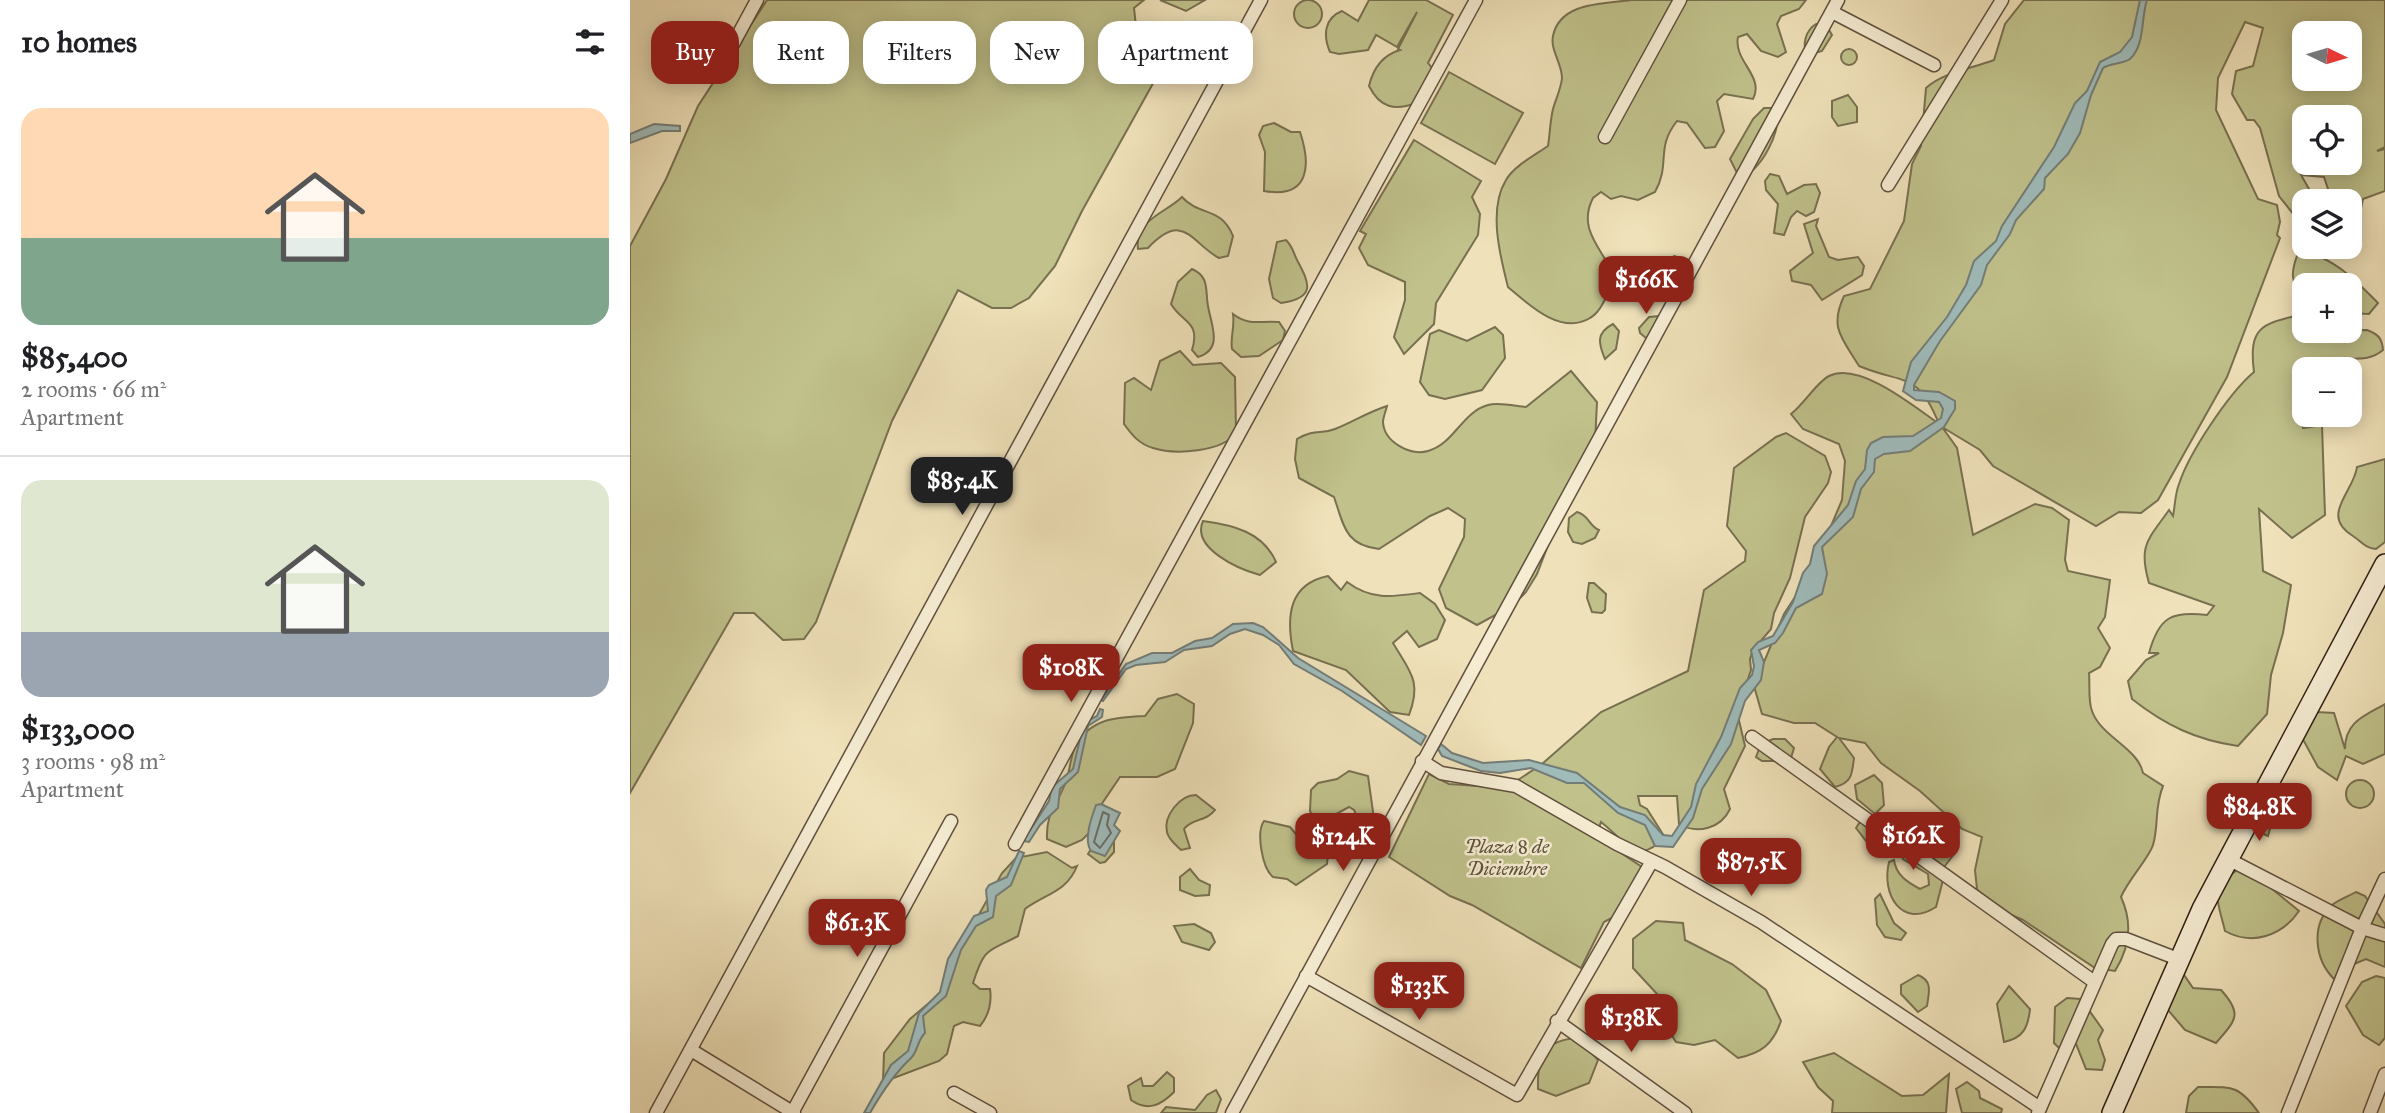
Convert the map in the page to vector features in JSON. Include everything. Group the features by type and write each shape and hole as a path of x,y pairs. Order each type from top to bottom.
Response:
{"main road":[{"path":"2112,1113 2178,959 2228,859 2384,566"}],"street":[{"path":"739,33 757,0"},
{"path":"656,1113 1261,0"},
{"path":"1015,844 1476,0"},
{"path":"1605,137 1680,0"},
{"path":"1888,185 2002,0"},
{"path":"1232,1113 1835,6 1934,65"},
{"path":"1752,737 2094,981"},
{"path":"1422,761 1441,774 1516,786 1761,922 2039,1111 2112,944 2121,938 2178,959"},
{"path":"691,1050 793,1113 951,821"},
{"path":"2228,859 2362,928 2385,935"},
{"path":"1306,976 1517,1095 1557,1021 1652,861"},
{"path":"2288,1113 2362,928 2385,879"},
{"path":"1557,1021 1685,1113"},
{"path":"2370,1113 2385,1074"},
{"path":"954,1093 990,1113"}],"green space":[{"path":"767,0 1144,0 1134,8 1135,21 1098,21 1098,84 1153,84 1082,211 1055,266 1029,298 1011,308 992,308 958,290 892,421 816,622 804,639 783,640 754,613 734,613 630,793 630,246 666,179 698,106 712,84 739,84 739,43 753,22 753,84 849,84 849,21 753,21"},
{"path":"1160,0 1205,0 1186,11"},
{"path":"1308,0 1318,4 1322,14 1318,24 1308,28 1298,24 1294,14 1298,4"},
{"path":"1369,0 1426,0 1453,15 1428,63 1432,68 1416,103 1401,107 1389,106 1378,99 1369,86 1380,64 1389,55 1400,50 1398,49 1417,12 1397,47 1376,35 1368,50 1339,54 1330,52 1326,40 1328,23 1342,11 1358,21"},
{"path":"1631,0 1806,0 1799,9 1781,16 1777,24 1786,52 1778,57 1761,51 1747,34 1738,37 1740,54 1752,76 1756,91 1753,99 1724,94 1717,101 1724,131 1715,147 1705,148 1687,123 1677,121 1667,140 1660,182 1655,192 1638,200 1621,196 1611,199 1601,192 1593,198 1589,208 1588,225 1609,266 1612,286 1600,308 1590,318 1579,323 1557,321 1535,309 1508,287 1497,233 1498,205 1506,180 1514,170 1548,146 1552,114 1562,78 1553,41 1557,25 1565,16 1585,6"},
{"path":"2024,0 2385,0 2385,147 2377,151 2385,149 2385,191 2363,199 2362,204 2362,189 2328,189 2324,177 2301,175 2309,189 2292,189 2292,212 2279,196 2260,128 2254,120 2247,120 2232,94 2236,71 2253,66 2263,28 2245,22 2218,78 2216,110 2258,199 2277,205 2280,222 2277,235 2280,238 2227,377 2158,500 2141,513 2119,512 2096,526 1993,466 1980,450 1942,427 1957,448 1973,535 2035,504 2052,508 2069,520 2065,560 2068,571 2110,580 2105,617 2098,628 2110,648 2100,667 2089,673 2091,707 2103,728 2134,756 2143,773 2163,786 2158,802 2153,845 2121,897 2127,916 2128,935 2124,953 2115,971 2095,968 2023,920 1988,905 1977,889 1975,870 1982,837 1962,829 1920,791 1881,763 1865,743 1839,738 1854,758 1850,777 1845,783 1835,787 1820,769 1829,747 1837,737 1815,723 1794,723 1762,714 1754,686 1784,614 1812,571 1842,500 1845,461 1839,444 1803,429 1791,414 1824,379 1841,373 1871,380 1902,397 1939,424 1917,387 1859,366 1843,340 1838,316 1844,296 1870,289 1904,221 1912,164 1921,146 1926,88 1949,74 1994,60 2005,24"},
{"path":"1816,24 1826,25 1832,35 1822,51 1808,55 1806,38"},
{"path":"1846,49 1852,49 1857,57 1855,63 1846,65 1841,60 1841,54"},
{"path":"1449,72 1523,113 1495,164 1421,123"},
{"path":"1848,95 1857,107 1857,122 1838,126 1832,117 1832,101"},
{"path":"1764,108 1778,108 1773,138 1763,158 1749,174 1740,179 1730,159 1753,119"},
{"path":"1274,123 1291,132 1300,132 1306,167 1299,185 1279,192 1264,191 1265,152 1259,135 1263,126"},
{"path":"1414,140 1481,181 1472,197 1480,214 1478,235 1436,303 1434,324 1404,354 1394,337 1405,300 1405,282 1368,265 1359,248 1366,234 1360,231"},
{"path":"1770,174 1779,176 1787,194 1804,185 1816,184 1820,193 1814,212 1806,216 1797,211 1791,217 1784,235 1774,233 1778,204 1766,190 1765,181"},
{"path":"1182,197 1216,216 1228,227 1233,236 1228,256 1219,258 1194,238 1179,231 1170,231 1148,248 1138,249 1138,239 1146,224"},
{"path":"1818,219 1816,226 1829,257 1838,260 1858,257 1864,266 1862,275 1822,300 1811,285 1792,281 1790,271 1813,253 1804,224"},
{"path":"1286,240 1305,276 1307,289 1300,298 1281,303 1273,298 1269,279 1277,242"},
{"path":"1674,256 1684,259 1694,272 1691,291 1680,289 1668,265"},
{"path":"2296,259 2324,259 2345,273 2293,273"},
{"path":"1192,269 1204,280 1214,336 1211,348 1198,357 1192,350 1192,328 1171,304 1178,282"},
{"path":"2362,288 2378,303 2369,314 2362,314"},
{"path":"1233,314 1250,322 1279,322 1285,331 1283,340 1259,356 1241,357 1232,349"},
{"path":"1660,316 1647,339 1640,333 1639,328 1649,317"},
{"path":"2292,317 2292,343 2362,343 2362,330 2367,330 2379,337 2383,350 2367,358 2292,357 2292,427 2322,427 2325,515 2292,538 2259,509 2263,571 2291,585 2283,633 2271,675 2267,714 2238,746 2208,740 2157,716 2132,699 2128,681 2146,660 2159,653 2149,653 2162,624 2184,614 2207,615 2214,606 2149,583 2145,551 2151,536 2169,510 2173,516 2179,484 2201,440 2222,408 2254,372 2256,336 2268,324"},
{"path":"1613,324 1619,331 1616,349 1605,359 1600,344 1601,335"},
{"path":"1495,327 1503,335 1505,358 1482,390 1445,399 1429,395 1420,382 1430,334 1439,330 1467,341"},
{"path":"1180,351 1193,365 1221,363 1235,377 1236,433 1209,448 1162,450 1140,442 1124,424 1125,383 1134,378 1151,390 1160,361"},
{"path":"1571,371 1597,402 1595,443 1567,496 1537,574 1526,592 1512,606 1477,625 1446,608 1439,589 1464,537 1465,519 1448,508 1430,516 1379,549 1368,547 1352,538 1340,517 1334,497 1299,478 1295,459 1297,439 1303,436 1335,429 1387,406 1383,422 1388,436 1406,449 1428,451 1445,442 1479,409 1497,404 1526,407"},
{"name":"Plaza 8 de Diciembre","path":"1786,433 1825,456 1831,472 1828,483 1805,517 1790,578 1774,613 1771,629 1753,650 1750,659 1751,670 1737,712 1745,746 1724,789 1730,809 1726,816 1708,828 1694,829 1679,824 1677,796 1638,796 1640,805 1647,809 1664,836 1647,850 1631,847 1601,822 1598,831 1618,851 1651,873 1619,914 1604,922 1581,968 1472,905 1450,896 1389,857 1429,774 1449,784 1503,790 1542,764 1601,712 1688,671 1704,590 1745,561 1746,551 1727,526 1734,468 1776,437"},
{"path":"2385,459 2385,542 2376,549 2366,546 2343,528 2339,512 2357,467"},
{"path":"1577,512 1599,530 1595,538 1582,544 1573,542 1568,532 1569,518"},
{"path":"1203,521 1236,528 1255,537 1276,562 1260,575 1229,562 1219,556 1204,540 1201,531"},
{"path":"1328,576 1341,590 1347,582 1364,592 1382,596 1420,593 1435,604 1445,620 1437,639 1419,647 1407,631 1393,643 1409,670 1414,685 1409,715 1390,712 1346,670 1293,651 1290,626 1293,603 1305,586"},
{"path":"1589,583 1594,583 1606,594 1605,610 1602,613 1592,612 1587,598"},
{"path":"1177,694 1194,704 1193,723 1175,769 1157,777 1120,777 1099,808 1096,826 1082,840 1066,847 1047,839 1050,816 1065,784 1073,751 1081,737 1105,721 1145,716 1158,699"},
{"path":"2385,704 2385,754 2363,764 2346,756 2337,780 2318,767 2294,723 2316,712 2334,713 2345,749 2352,726 2363,716"},
{"path":"1773,739 1785,739 1794,748 1790,761 1762,761 1756,757 1761,744"},
{"path":"1349,771 1368,776 1374,819 1362,828 1354,810 1349,807 1316,825 1310,811 1311,790 1318,783 1337,779"},
{"path":"1874,775 1882,783 1884,805 1875,814 1857,799 1855,785"},
{"path":"2360,780 2370,784 2374,794 2370,804 2360,808 2350,804 2346,794 2350,784"},
{"path":"1196,795 1215,810 1184,829 1190,848 1181,850 1172,842 1166,826 1174,807 1184,799"},
{"path":"2264,808 2273,817 2268,836 2257,831 2254,826"},
{"path":"1861,820 1887,835 1881,849 1870,846 1856,828"},
{"path":"1264,821 1290,827 1306,846 1320,844 1329,847 1327,864 1296,885 1287,879 1273,877 1261,850 1260,833"},
{"path":"1938,821 1948,825 1955,853 1944,867 1935,862 1927,847"},
{"path":"1114,842 1114,852 1105,862 1100,863 1088,854 1091,849"},
{"path":"1047,852 1072,868 1077,866 1073,875 1061,887 1025,909 1018,936 984,956 973,983 980,989 990,989 991,999 986,1018 980,1026 963,1022 954,1026 947,1054 939,1061 883,1082 884,1053 910,1019 942,992 957,954 1002,873 1016,858"},
{"path":"1901,852 1914,852 1943,880 1936,907 1924,913 1904,911 1891,897 1887,874 1889,862 1894,860 1900,874 1907,881 1920,889 1929,885 1928,874 1903,859"},
{"path":"1190,869 1199,880 1210,885 1209,895 1195,896 1180,890 1180,877"},
{"path":"2237,870 2265,883 2299,911 2292,920 2275,932 2256,938 2246,938 2225,931 2218,904 2219,890"},
{"path":"2356,892 2365,896 2385,924 2385,967 2366,959 2354,964 2334,979 2319,953 2320,922 2332,905"},
{"path":"1880,894 1894,923 1906,933 1901,940 1885,937 1877,925 1875,899"},
{"path":"1656,921 1683,923 1685,940 1732,964 1766,990 1781,1021 1774,1036 1765,1046 1738,1058 1715,1040 1694,1045 1676,1042 1661,1018 1658,995 1633,968 1633,939"},
{"path":"1194,924 1211,933 1215,942 1209,950 1182,942 1174,926"},
{"path":"2180,969 2193,988 2221,990 2232,1005 2232,1022 2216,1043 2185,1030 2168,1010"},
{"path":"1918,975 1926,980 1929,992 1927,1006 1918,1012 1901,994 1901,985"},
{"path":"2376,976 2385,978 2385,1038 2379,1045 2363,1035 2346,1006 2362,982"},
{"path":"2009,986 2030,1009 2028,1022 2020,1035 2004,1042 1997,1004"},
{"path":"2067,998 2081,999 2103,1030 2098,1040 2105,1060 2102,1070 2086,1069 2076,1044 2059,1048 2054,1043 2055,1007"},
{"path":"1578,1038 1598,1060 1589,1083 1556,1096 1538,1089 1539,1067 1545,1052 1557,1042"},
{"path":"1834,1053 1902,1096 1923,1095 1949,1074 1946,1113 1832,1113 1833,1101 1818,1087 1803,1062"},
{"path":"1167,1072 1174,1078 1174,1092 1164,1100 1143,1106 1131,1100 1128,1086 1141,1078 1143,1086 1153,1086"},
{"path":"1967,1082 1979,1091 1980,1098 2002,1109 2001,1113 1962,1113 1956,1089"},
{"path":"2198,1087 2233,1089 2245,1097 2259,1113 2186,1113 2189,1096"},
{"path":"1216,1090 1221,1099 1216,1113 1161,1113 1166,1107 1195,1110 1207,1095"}],"water":[{"path":"2140,0 2147,0 2135,53 2127,61 2103,68 2091,95 2080,133 2068,154 2045,178 2044,189 2016,220 2010,234 1987,265 1981,285 1940,341 1914,385 1914,390 1939,392 1955,401 1955,409 1944,427 1910,451 1884,454 1875,459 1874,472 1861,489 1853,517 1822,547 1827,574 1822,594 1796,608 1775,643 1759,650 1764,662 1761,680 1745,701 1731,744 1702,789 1693,818 1673,847 1655,846 1645,825 1618,813 1584,783 1567,783 1531,768 1500,773 1481,771 1442,756 1438,749 1441,744 1452,753 1483,763 1529,760 1577,773 1620,807 1645,815 1663,835 1672,836 1691,807 1696,784 1721,737 1740,688 1752,675 1754,666 1751,650 1758,642 1773,636 1793,602 1803,573 1810,564 1814,546 1848,505 1856,481 1865,469 1867,450 1871,443 1883,437 1913,436 1941,418 1943,409 1939,402 1916,400 1903,391 1911,362 1947,317 1966,285 1974,261 1996,241 2002,226 2054,147 2075,103 2087,91 2100,62 2120,52 2132,37"},
{"path":"654,124 680,126 680,131 662,131 630,143 630,134"},
{"path":"1253,623 1263,627 1298,658 1426,736 1421,745 1342,691 1294,664 1279,645 1263,635 1245,629 1230,634 1212,646 1184,650 1165,662 1136,665 1126,669 1103,701 1101,700 1126,664 1152,653 1172,653 1195,641 1212,638 1233,624"},
{"path":"1100,709 1103,710 1102,717 1088,726 1078,772 1060,789 1058,808 1040,825 1029,842 1023,841 1049,801 1052,787 1073,769 1082,730 1087,721 1097,716"},
{"path":"1101,804 1120,813 1114,825 1120,831 1105,856 1091,851 1088,841 1094,810 1096,805"},
{"path":"1019,851 1024,853 1011,885 996,896 993,917 976,926 961,950 946,996 923,1016 925,1033 913,1055 899,1070 870,1113 864,1113 891,1065 908,1051 919,1013 940,992 948,959 974,916 988,911 986,890 989,885 1007,877"}]}
